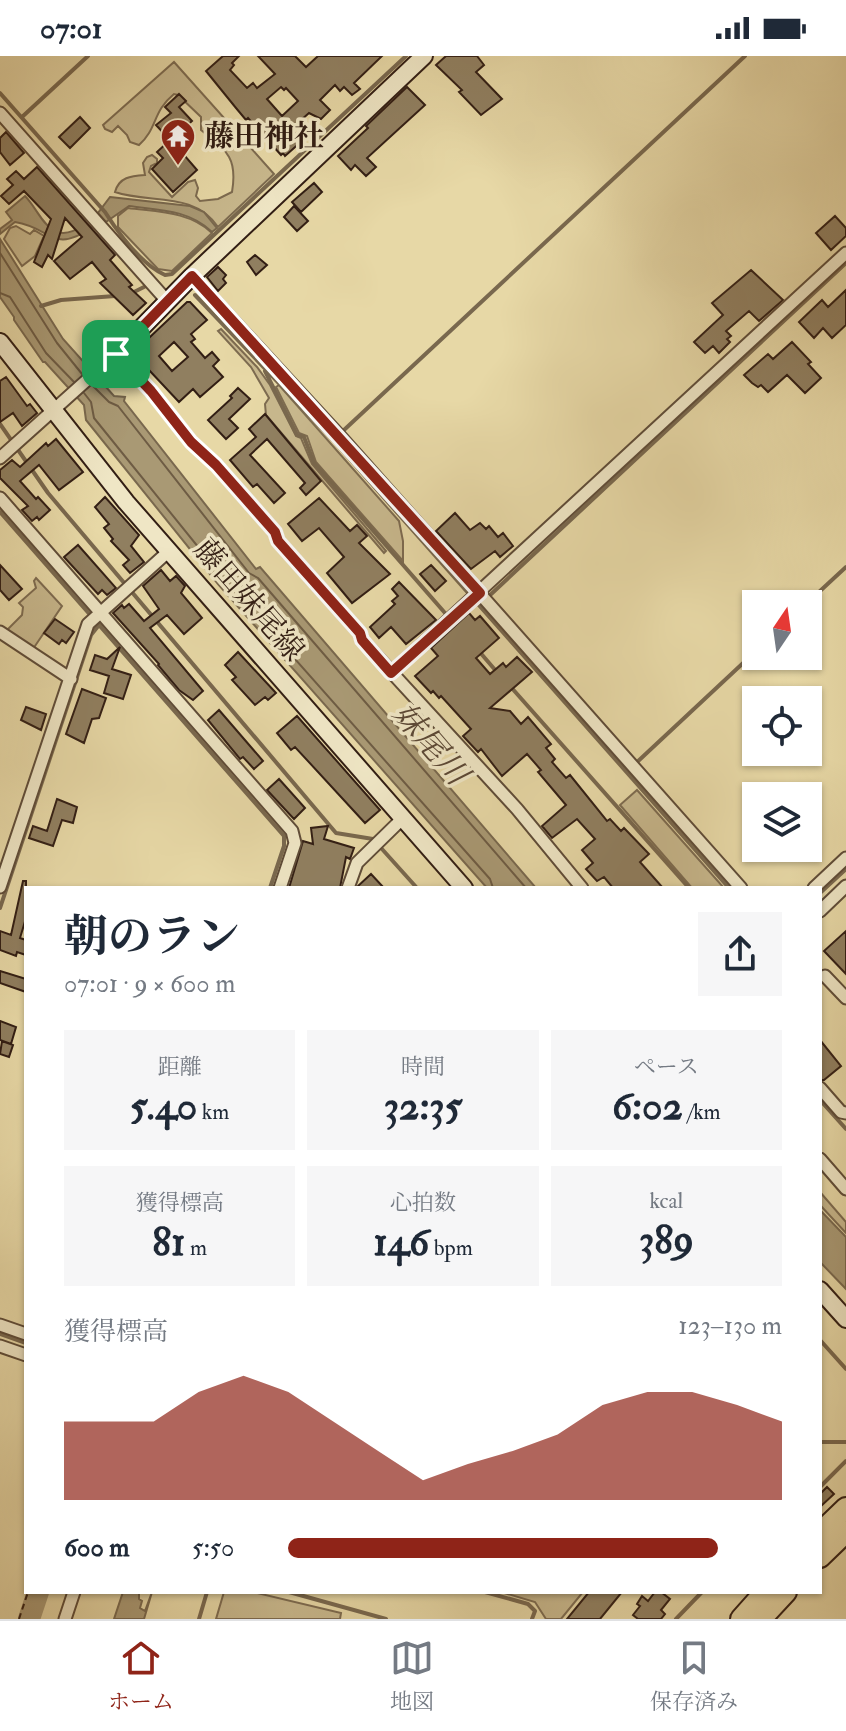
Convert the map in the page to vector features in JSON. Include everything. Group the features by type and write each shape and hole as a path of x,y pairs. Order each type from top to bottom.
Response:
{"highway":[{"path":"827,1538 846,1508"},
{"path":"741,1619 763,1594"},
{"path":"761,1619 784,1594"}],"main road":[{"path":"116,354 192,276 424,56"},
{"name":"藤田妹尾線","path":"0,342 169,551 462,886"},
{"path":"822,1292 846,1319"}],"street":[{"path":"0,113 168,302"},
{"path":"391,673 450,618 479,597 846,253"},
{"path":"192,276 739,886"},
{"path":"5,453 116,354 151,391 191,442 216,465 275,532 278,541 360,633 362,640 391,673 517,809 580,886"},
{"path":"0,498 95,617 292,831 295,843 281,886"},
{"path":"0,887 95,617 169,551"},
{"path":"0,632 71,679"},
{"path":"349,886 355,866 403,818"},
{"path":"816,886 846,858"},
{"path":"822,909 846,886"},
{"path":"822,976 846,998"},
{"path":"822,1090 841,1112 846,1113"},
{"path":"822,1161 846,1189"},
{"path":"0,1325 24,1333"},
{"path":"0,1346 24,1354"},
{"path":"65,1619 73,1594"}],"path":[{"path":"19,1619 27,1594"}],"shaded area":[{"path":"174,62 274,174 218,227 197,208 184,203 115,192 123,180 145,175 143,163 152,155 157,163 151,166 149,172 172,197 188,182 195,180 198,188 196,196 200,201 218,199 232,192 233,170 228,155 201,130 201,117 178,95 174,94 167,101 139,145 130,142 118,126 112,132 103,125"},
{"path":"128,208 183,216 212,233 172,271 158,269 118,227 118,216"},
{"path":"16,226 30,234 34,230 44,236 35,256 22,266 4,239 10,228"},
{"path":"221,329 257,367 270,385 296,436 301,438 312,464 386,551 384,553 266,415 265,404 269,398 251,367 218,331"},
{"path":"279,385 399,521 403,561 316,462 307,436 299,433 276,387"},
{"path":"36,578 62,606 33,649 5,632 22,615 23,607 19,603 36,588"},
{"path":"637,790 722,886 690,886 620,805"},
{"path":"822,1194 846,1222 846,1233 822,1207"},
{"path":"223,1594 261,1594 341,1613 340,1619 216,1619"},
{"path":"508,1594 581,1594 561,1619 546,1619 535,1602"}],"water":[{"path":"25,196 54,231 72,231 84,225 87,218 93,227 68,239 60,239 15,222 0,234 0,229 12,220 6,212"},
{"path":"110,197 190,206 204,212 217,228 212,232 184,215 129,206 106,222 98,213"},
{"name":"妹尾川","path":"0,239 63,339 114,396 125,397 124,401 256,569 260,567 534,886 485,886 218,584 86,420 84,405 43,362 0,297"},
{"path":"822,1212 846,1237 846,1289 822,1264"},
{"path":"122,1594 139,1594 142,1601 140,1608 145,1611 151,1594 144,1619 114,1619"}],"building":[{"path":"223,56 239,56 230,70 247,88 253,83 257,88 275,74 258,56 295,56 306,67 318,56 382,56 354,83 360,89 352,95 344,87 340,91 335,85 320,100 330,110 321,119 309,113 291,129 302,141 285,156 248,118 246,120 206,71","holes":["281,87 286,88 298,101 282,116 267,99"]},
{"path":"446,56 477,56 484,65 476,72 502,99 481,115 459,92 462,90 436,65"},
{"path":"407,87 425,105 367,158 376,167 366,176 355,165 351,170 338,156"},
{"path":"179,94 186,101 179,107 192,121 181,131 192,143 184,155 197,170 173,192 152,169 163,158 157,152 170,140 156,125 171,113 165,107"},
{"path":"80,117 90,128 70,148 59,137"},
{"path":"6,132 24,153 10,165 0,152 0,138"},
{"path":"37,167 115,255 110,260 132,285 129,287 146,303 133,315 100,283 106,279 92,262 70,279 54,261 82,237 65,218 52,259 48,255 42,267 34,262 51,219 24,191 9,204 1,196 13,185 7,179 16,171 24,179"},
{"path":"314,183 322,192 301,212 292,202"},
{"path":"294,206 308,221 297,231 284,217"},
{"path":"835,216 846,228 846,236 831,250 816,233"},
{"path":"255,255 267,265 256,275 247,262"},
{"path":"218,267 226,275 223,279 226,283 218,291 207,277"},
{"path":"751,270 783,300 759,321 749,311 726,331 731,336 727,339 730,342 719,353 713,346 705,353 694,342 723,315 712,303"},
{"path":"846,290 846,325 832,338 823,328 814,338 799,322 822,300 828,307"},
{"path":"190,302 207,320 191,334 195,339 191,342 205,358 212,352 219,360 213,366 223,377 200,397 193,389 179,402 133,353","holes":["174,342 188,357 172,371 159,356"]},
{"path":"792,342 821,378 805,393 787,375 768,392 744,375 768,354 773,359"},
{"path":"6,377 27,406 30,404 37,413 22,426 13,413 0,422 0,381"},
{"path":"238,388 250,399 229,419 238,428 226,439 208,420 232,398 230,396"},
{"path":"265,414 321,481 306,495 300,488 305,483 267,439 250,455 285,493 274,503 257,484 253,487 230,460 256,437 249,429"},
{"path":"56,439 83,472 59,490 39,465 20,481 50,510 39,520 37,517 32,521 22,510 28,506 0,478 0,470 12,460 20,467 46,443 48,446"},
{"path":"105,497 139,535 131,546 144,562 130,573 123,565 129,560 111,541 113,539 104,528 109,524 95,507"},
{"path":"319,498 350,531 357,525 367,536 359,543 390,574 352,603 327,573 344,557 319,528 302,541 288,524"},
{"path":"455,513 470,530 480,523 486,529 489,526 498,537 503,533 513,546 500,557 495,551 471,569 436,531"},
{"path":"78,545 116,588 107,595 102,590 98,594 64,557"},
{"path":"0,565 22,589 9,600 0,590"},
{"path":"431,565 446,581 435,591 420,574"},
{"path":"161,570 170,581 176,576 185,586 181,593 202,618 184,634 167,615 150,628 203,691 193,700 179,690 113,613 122,605 124,608 129,604 144,621 159,609 143,586"},
{"path":"399,582 436,620 406,644 391,627 379,638 370,627 395,604 392,601 398,596 392,589"},
{"path":"469,613 475,620 480,616 499,638 476,658 490,674 503,663 506,667 517,657 532,672 490,708 510,711 521,724 528,717 551,744 546,748 555,759 552,762 566,778 570,775 607,821 610,819 621,831 624,828 649,854 640,862 661,886 611,886 604,877 597,881 586,869 593,863 582,850 595,839 577,819 552,838 542,826 566,805 527,754 502,776 481,749 478,752 463,736 471,729 441,696 439,698 433,691 431,693 415,676 438,656 431,648"},
{"path":"55,619 74,632 66,643 62,640 59,644 44,633"},
{"path":"120,647 112,669 131,675 123,699 104,693 109,676 90,670 95,655 107,659"},
{"path":"238,652 276,693 268,700 265,697 255,705 232,680 236,677 225,665"},
{"path":"82,689 106,698 99,718 92,719 84,743 66,734"},
{"path":"26,707 46,714 41,730 21,720"},
{"path":"219,710 263,761 254,769 243,757 240,759 208,720"},
{"path":"297,716 380,810 365,823 295,747 291,750 277,733"},
{"path":"279,779 305,808 294,819 267,790"},
{"path":"57,799 77,807 73,823 62,820 53,846 29,838 33,826 47,831"},
{"path":"328,826 324,839 354,848 350,859 346,857 340,886 290,886 303,841 313,844 311,828"},
{"path":"371,874 382,886 358,886"},
{"path":"23,881 26,881 24,925 20,938 24,939 24,954 17,952 16,956 0,950 0,931 11,935"},
{"path":"846,931 846,974 824,951"},
{"path":"0,971 24,978 24,991 0,983"},
{"path":"0,1021 16,1027 11,1044 0,1040"},
{"path":"2,1041 13,1045 9,1057 0,1054"},
{"path":"822,1042 841,1066 822,1080"},
{"path":"827,1487 834,1494 822,1505 822,1492"},
{"path":"587,1594 620,1594 600,1619 567,1619"},
{"path":"653,1594 664,1594 670,1599 661,1610 665,1614 661,1619 638,1619 633,1615 640,1606 637,1604 642,1596 648,1601"}],"waterway":[{"path":"22,117 88,56"},
{"path":"0,93 105,212 131,248 147,264 165,275 172,274 406,56"},
{"path":"344,430 745,56"},
{"path":"488,597 846,263"},
{"path":"132,293 144,287"},
{"path":"195,295 333,440 727,886"},
{"path":"41,306 61,300 115,296"},
{"path":"265,371 297,435 304,437 314,463 459,629"},
{"path":"0,424 48,493 336,833 373,839 415,886"},
{"path":"0,512 284,836 284,846 271,886"},
{"path":"821,590 846,567"},
{"path":"0,908 91,635 99,625"},
{"path":"478,650 496,671"},
{"path":"635,764 742,664"},
{"path":"510,686 687,886"},
{"path":"822,891 846,869"},
{"path":"822,1102 846,1129"},
{"path":"0,1334 24,1342"},
{"path":"822,1342 846,1369"},
{"path":"822,1442 846,1442"},
{"path":"822,1485 846,1461"},
{"path":"29,1619 37,1594"},
{"path":"199,1619 206,1594"},
{"path":"296,1594 386,1619"},
{"path":"492,1594 528,1604 535,1611 532,1619"},
{"path":"676,1619 700,1594"}],"place":[{"name":"藤田神社","path":"178,167"}],"route":[{"path":"192,276 480,593 391,673 362,640 360,633 278,541 275,532 216,465 191,442 151,391 116,354 192,276"}]}
